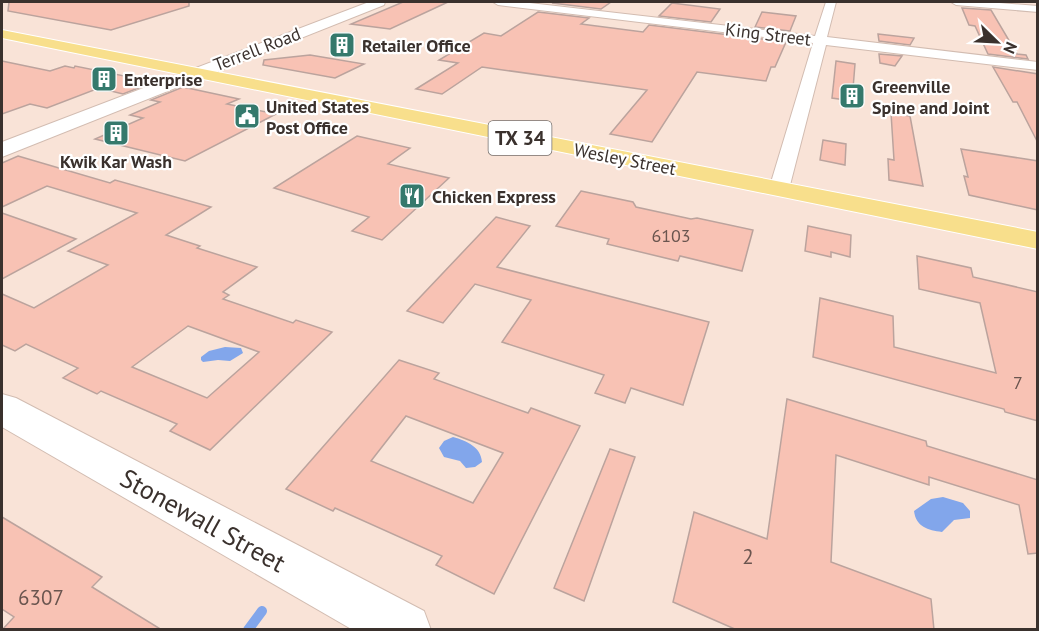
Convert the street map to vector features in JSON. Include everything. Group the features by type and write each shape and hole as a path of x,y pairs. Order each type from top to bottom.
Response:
{"main road":[{"name":"Wesley Street","path":"2,34 1038,241"}],"street":[{"name":"Terrell Road","path":"2,150 380,2"},
{"name":"King Street","path":"498,2 1038,66"},
{"path":"779,189 831,2"},
{"path":"956,2 1021,5 1038,9"},
{"path":"1021,5 1034,22"},
{"path":"629,17 642,7"},
{"name":"Stonewall Street","path":"2,409 405,630"}],"water":[{"path":"225,347 241,348 243,353 230,361 203,362 201,360 201,357 209,351"},
{"path":"453,437 476,449 482,462 475,467 466,468 460,461 444,457 439,448 444,441"},
{"path":"943,497 963,503 970,511 970,518 954,520 942,532 924,527 917,521 914,511 931,499"}],"building":[{"path":"9,2 189,2 189,6 111,30 8,11"},
{"path":"403,2 448,2 390,29 351,24"},
{"path":"611,2 601,9 552,3"},
{"path":"672,3 720,9 711,22 659,16"},
{"path":"962,8 991,10 1017,54 1026,55 1028,59 988,54 975,26 969,25"},
{"path":"538,12 589,18 581,24 643,32 649,25 786,42 775,67 771,67 766,81 697,72 652,142 610,134 647,90 482,67 442,94 416,89 458,63 439,60 484,33 501,36"},
{"path":"762,12 796,16 790,31 755,27"},
{"path":"878,34 914,38 910,45 879,41"},
{"path":"879,54 902,56 895,66 880,63"},
{"path":"310,55 364,64 335,78 263,65 264,60"},
{"path":"2,61 50,71 65,66 74,68 75,66 154,82 123,94 99,88 47,108 30,104 2,114"},
{"path":"836,61 855,64 852,101 832,98"},
{"path":"993,67 1038,74 1038,143 1017,102 1013,102"},
{"path":"183,87 239,99 227,104 276,114 185,161 95,139 143,118 130,115 160,102 151,100"},
{"path":"891,113 910,116 923,186 889,180 888,159 894,160"},
{"path":"357,136 410,148 388,164 449,178 382,240 352,231 369,217 274,188"},
{"path":"823,140 846,144 845,165 820,160"},
{"path":"961,149 1038,161 1038,210 969,195 964,176 968,177"},
{"path":"18,156 110,183 115,180 211,207 166,235 200,246 197,248 257,267 223,292 229,295 223,299 293,323 296,320 332,332 210,450 170,431 177,424 101,391 97,394 63,378 78,368 26,344 15,351 2,345 2,294 34,308 108,265 68,251 137,213 47,186 2,207 2,163","holes":["188,326 259,352 207,398 132,367"]},
{"path":"581,191 633,202 636,207 753,230 742,271 680,256 678,261 607,244 609,239 556,226"},
{"path":"2,213 76,239 2,279"},
{"path":"496,217 530,226 497,267 709,322 683,405 631,388 625,403 595,393 604,375 502,342 531,300 475,284 443,323 407,311"},
{"path":"808,226 851,235 850,257 831,252 831,257 805,251"},
{"path":"917,256 971,268 973,277 1038,292 1038,421 1005,412 1004,409 813,357 820,298 893,316 894,347 996,373 980,303 919,289"},
{"path":"399,360 439,373 434,379 528,413 531,408 580,426 494,594 436,565 442,556 335,508 333,511 286,489","holes":["406,416 503,453 473,503 371,461"]},
{"path":"787,399 926,441 927,446 1038,480 1038,553 1028,554 1019,505 929,477 929,485 836,455 831,562 931,599 934,630 737,630 673,602 694,512 767,539"},
{"path":"610,449 635,457 584,601 554,588"},
{"path":"2,517 102,577 92,587 162,630 2,630 14,617 2,609"}],"waterway":[{"path":"248,630 262,611"}],"place":[{"name":"Retailer Office","path":"342,45"},
{"name":"Enterprise","path":"104,79"},
{"name":"Greenville Spine and Joint","path":"852,96"},
{"name":"United States Post Office","path":"247,116"},
{"name":"Kwik Kar Wash","path":"116,133"},
{"name":"Chicken Express","path":"412,196"}]}
